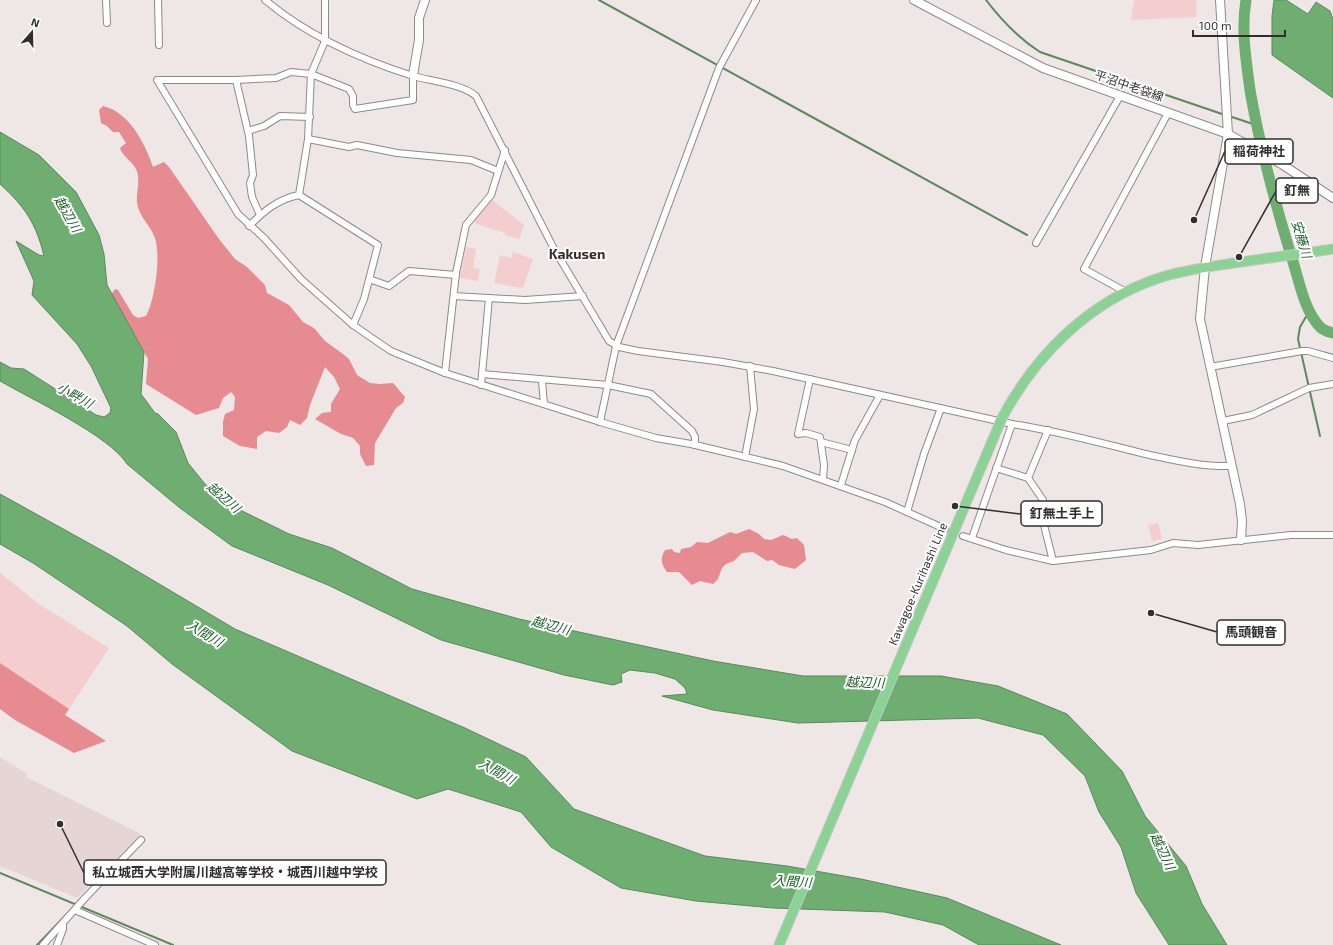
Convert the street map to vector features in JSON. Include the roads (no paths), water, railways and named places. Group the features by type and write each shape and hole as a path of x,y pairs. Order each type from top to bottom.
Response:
{"main road":[{"name":"Kawagoe-Kurihashi Line","path":"778,945 1001,421 1024,382 1061,337 1094,311 1126,292 1161,277 1205,267 1333,249"}],"street":[{"path":"106,0 106,23"},
{"path":"158,0 159,45"},
{"path":"264,0 282,14 325,41 370,60 413,75 471,92 476,96 553,246 609,341 616,346 638,351 750,366 1012,424 1048,430 1199,465 1210,467 1232,466"},
{"path":"299,195 308,139 311,74 325,41 325,0"},
{"path":"425,0 419,18 419,40 413,75 413,100 355,109 353,106 353,96 349,89 311,74 291,72 276,78 236,80 157,80 238,214 249,226 264,238 301,279 353,325 391,352 445,373 656,438 695,445 783,466 841,485 885,502 945,529"},
{"path":"600,422 616,346 719,68 756,0"},
{"name":"平沼中老袋線","path":"914,0 1037,65 1228,134 1283,165 1333,198"},
{"path":"1220,0 1228,134 1205,267 1200,319 1223,421 1242,521 1240,540"},
{"path":"236,80 248,131 253,175 250,182 252,197 260,215"},
{"path":"1036,243 1120,96"},
{"path":"1126,292 1084,269 1168,113"},
{"path":"248,131 264,126 280,116 310,117"},
{"path":"308,139 398,153 470,160 498,171"},
{"path":"445,373 456,275 466,225 490,195 505,150"},
{"path":"249,226 277,202 299,195 378,245 369,279 353,325"},
{"path":"369,279 389,286 410,271 456,275"},
{"path":"454,296 526,300 583,296"},
{"path":"481,385 490,298"},
{"path":"1210,367 1302,351 1308,351 1333,358"},
{"path":"745,457 754,409 750,366"},
{"path":"482,374 542,381 608,385 655,395 692,431 695,437 695,445"},
{"path":"810,379 798,434 806,433 820,437 824,465 823,480"},
{"path":"542,381 544,404"},
{"path":"1223,421 1252,415 1309,388 1333,384"},
{"path":"841,485 855,440 880,394"},
{"path":"907,512 924,454 941,408"},
{"path":"972,538 1012,424"},
{"path":"1028,478 1048,430"},
{"path":"821,442 852,450"},
{"path":"996,468 1028,478 1042,500 1044,525 1053,561"},
{"path":"963,536 1006,550 1053,561 1151,550 1173,543 1198,545 1291,535 1333,535"},
{"path":"43,945 85,898 142,840"},
{"path":"75,910 155,945"},
{"path":"57,945 63,929 63,924"}],"water":[{"path":"1274,0 1286,0 1308,14 1316,2 1330,11 1333,19 1333,98 1272,55 1272,16"},
{"name":"越辺川","path":"0,132 39,155 76,192 99,235 104,254 107,285 144,352 141,394 155,413 158,414 176,432 188,463 205,484 228,504 289,534 332,548 412,589 519,619 713,661 803,676 941,676 998,686 1067,714 1122,771 1145,816 1186,866 1202,904 1227,945 1169,945 1136,893 1121,847 1099,812 1085,776 1043,735 978,718 798,723 713,710 662,696 687,694 685,688 675,679 655,673 630,670 621,674 622,682 613,685 564,675 441,640 328,585 232,546 180,508 127,464 118,453 88,430 0,381 0,362 11,368 24,369 96,415 104,417 110,413 111,408 91,366 77,344 32,295 34,281 16,241 39,255 44,256 37,234 28,216 16,200 0,184"},
{"name":"入間川","path":"0,494 112,556 235,629 465,728 526,757 574,809 705,856 787,866 861,879 947,898 1061,945 979,945 943,925 885,912 773,908 696,901 621,888 551,847 521,812 448,789 417,799 292,751 172,664 127,626 33,563 0,544"}],"waterway":[{"path":"599,0 1027,235"},
{"path":"986,0 1011,29 1040,52 1225,115"},
{"name":"安藤川","path":"1246,0 1244,34 1250,90 1274,197 1301,289 1310,313 1320,327 1333,333"},
{"path":"1229,116 1256,125"},
{"path":"1310,310 1300,327 1298,339 1320,436"},
{"path":"0,873 173,945"},
{"path":"37,945 67,914"}],"place":[{"name":"稲荷神社","path":"1194,220"},
{"name":"釘無","path":"1239,257"},
{"name":"釘無土手上","path":"955,506"},
{"name":"馬頭観音","path":"1151,613"},
{"name":"私立城西大学附属川越高等学校・城西川越中学校","path":"60,824"}],"district":[{"name":"Kakusen","path":"577,254"}],"water label":[{"name":"小畔川","path":"75,395"}]}
